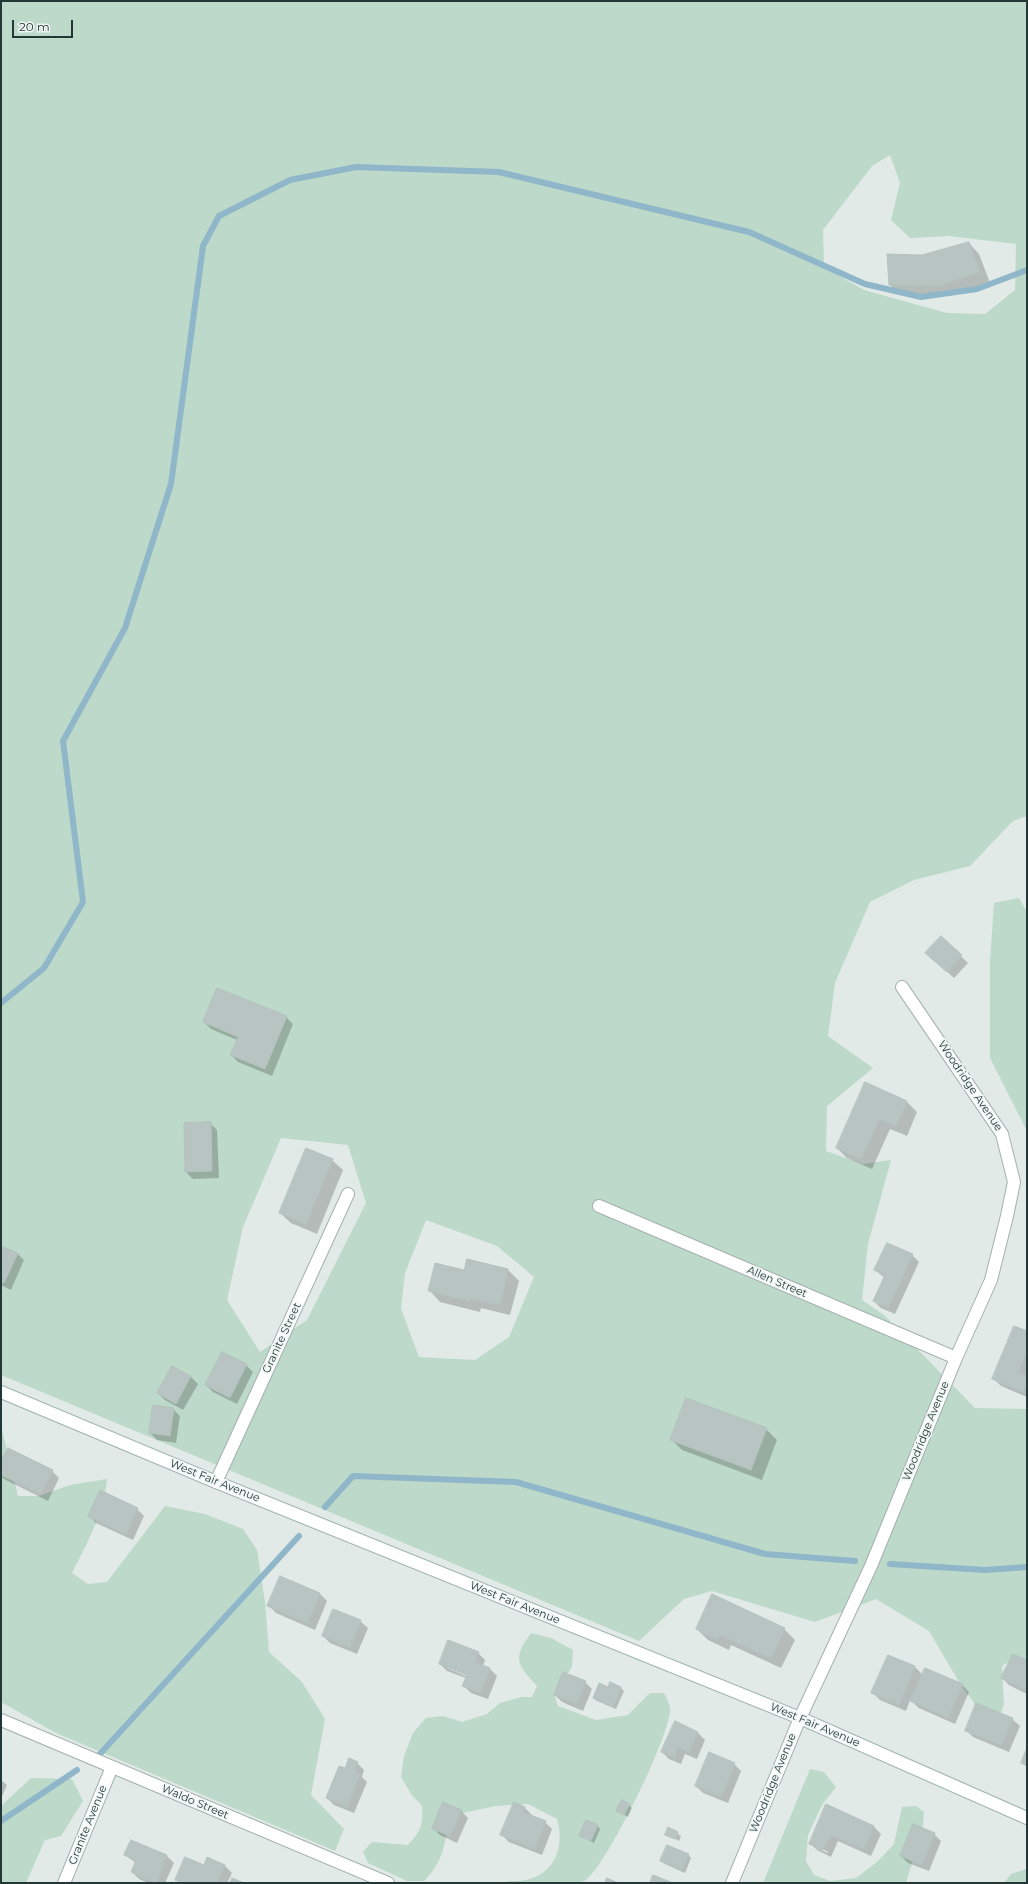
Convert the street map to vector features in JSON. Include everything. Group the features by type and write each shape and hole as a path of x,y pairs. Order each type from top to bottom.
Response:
{"street":[{"name":"Woodridge Avenue","path":"732,1883 800,1718 871,1566 956,1358 991,1280 1014,1182 1002,1134 902,987"},
{"name":"Granite Street","path":"216,1482 348,1194"},
{"name":"Allen Street","path":"599,1206 956,1358"},
{"name":"West Fair Avenue","path":"1,1392 216,1482 800,1718 1027,1818"},
{"name":"Waldo Street","path":"1,1720 388,1883"},
{"name":"Granite Avenue","path":"64,1883 112,1767"}],"green space":[{"path":"1,1 1027,1 1027,816 1013,821 970,866 914,880 870,902 835,983 828,1036 873,1068 827,1106 826,1151 863,1164 891,1160 868,1244 862,1300 884,1315 975,1408 1027,1409 1027,1665 1013,1659 1002,1666 1004,1704 1001,1713 986,1712 975,1704 962,1687 929,1631 876,1599 815,1622 712,1591 684,1599 639,1641 1,1375","holes":["890,155 900,183 891,220 910,238 949,236 1016,244 1015,290 985,314 947,313 864,290 824,267 823,230 872,166","281,1138 348,1145 366,1203 307,1320 260,1352 227,1300 243,1227","426,1220 497,1246 534,1277 509,1337 475,1360 419,1357 401,1309 405,1273"]},
{"path":"1019,898 1027,912 1027,1131 990,1058 990,962 994,903"},
{"path":"1,1426 18,1496 39,1496 70,1485 107,1479 99,1516 72,1573 88,1584 107,1582 165,1506 205,1514 243,1529 257,1550 265,1602 269,1652 302,1682 325,1719 311,1795 344,1829 335,1851 56,1733 1,1702"},
{"path":"531,1633 551,1638 573,1650 572,1666 555,1697 558,1706 596,1720 628,1715 650,1693 664,1693 670,1707 668,1721 650,1768 623,1824 596,1868 587,1879 579,1883 501,1883 526,1880 536,1877 551,1865 558,1849 560,1839 557,1819 528,1804 495,1806 454,1815 447,1831 444,1848 440,1858 435,1868 424,1881 407,1881 368,1863 363,1852 372,1842 408,1845 416,1836 420,1827 422,1806 411,1794 401,1777 404,1756 413,1733 426,1718 443,1716 462,1722 487,1714 500,1703 521,1697 532,1697 537,1686 525,1672 519,1661 521,1649"},
{"path":"810,1769 824,1772 836,1787 822,1805 808,1835 806,1861 814,1875 830,1881 856,1878 877,1862 894,1844 902,1807 916,1806 924,1812 923,1827 906,1883 763,1883"},
{"path":"31,1778 72,1779 83,1801 61,1836 45,1840 26,1883 1,1883 1,1806"},
{"path":"1026,1869 1027,1883 1004,1883 1011,1874"}],"building":[{"path":"969,242 980,272 938,286 889,285 887,254 922,255"},
{"path":"941,936 962,955 947,972 925,953"},
{"path":"217,988 287,1016 265,1069 230,1055 238,1037 203,1022"},
{"path":"865,1082 907,1101 896,1126 879,1119 861,1159 836,1148"},
{"path":"211,1122 212,1171 185,1172 184,1123"},
{"path":"306,1148 333,1159 306,1224 279,1213"},
{"path":"887,1243 913,1254 888,1308 873,1301 885,1275 874,1270"},
{"path":"1,1246 18,1253 4,1283 1,1282"},
{"path":"467,1259 508,1269 500,1305 470,1298 469,1301 428,1291 435,1263 464,1270"},
{"path":"1014,1326 1027,1331 1027,1350 1018,1373 1027,1376 1027,1382 1023,1392 992,1379"},
{"path":"222,1352 247,1364 230,1398 205,1385"},
{"path":"172,1366 191,1376 176,1404 157,1393"},
{"path":"686,1398 767,1428 751,1470 670,1440"},
{"path":"153,1405 174,1408 170,1436 149,1433"},
{"path":"8,1448 53,1470 41,1494 1,1475 1,1461"},
{"path":"100,1490 138,1508 126,1534 88,1517"},
{"path":"280,1576 320,1593 308,1623 267,1606"},
{"path":"712,1594 785,1628 771,1658 720,1635 718,1640 696,1629"},
{"path":"333,1609 361,1620 350,1648 322,1636"},
{"path":"448,1640 479,1652 475,1662 490,1668 480,1693 462,1686 467,1675 439,1664"},
{"path":"1013,1654 1027,1660 1026,1690 1001,1678"},
{"path":"888,1655 915,1666 899,1705 871,1693"},
{"path":"925,1668 963,1684 948,1718 910,1701"},
{"path":"563,1672 586,1681 576,1704 554,1695"},
{"path":"610,1682 621,1687 613,1707 593,1698 599,1683 608,1687"},
{"path":"976,1703 1013,1718 1002,1745 965,1731"},
{"path":"675,1721 698,1732 689,1752 678,1747 674,1758 661,1752"},
{"path":"1027,1748 1027,1766 1021,1763"},
{"path":"709,1752 735,1763 721,1797 695,1786"},
{"path":"349,1758 358,1762 354,1772 360,1774 347,1807 326,1798 339,1766 345,1768"},
{"path":"622,1800 630,1804 624,1815 616,1811"},
{"path":"443,1802 462,1810 450,1836 432,1829"},
{"path":"514,1802 525,1807 523,1812 546,1821 534,1849 500,1835"},
{"path":"826,1804 874,1826 864,1849 831,1835 823,1850 809,1844"},
{"path":"586,1820 598,1825 591,1841 579,1836"},
{"path":"913,1824 935,1833 922,1865 900,1856"},
{"path":"668,1827 678,1832 675,1839 665,1835"},
{"path":"131,1840 167,1855 156,1883 131,1872 136,1860 124,1855"},
{"path":"667,1845 689,1854 682,1870 660,1861"},
{"path":"185,1857 204,1865 207,1857 225,1865 217,1883 182,1883 175,1880"},
{"path":"653,1875 673,1883 650,1883"},
{"path":"232,1878 244,1883 230,1883"},
{"path":"607,1878 618,1883 605,1883"}],"waterway":[{"path":"1,1003 44,968 83,902 63,741 125,628 171,484 203,246 219,216 290,180 356,167 499,172 749,232 865,284 921,297 977,289 1027,270"},
{"path":"325,1507 353,1476 516,1482 765,1554 855,1561"},
{"path":"99,1755 299,1536"},
{"path":"890,1564 985,1570 1027,1567"},
{"path":"1,1821 77,1770"}]}
